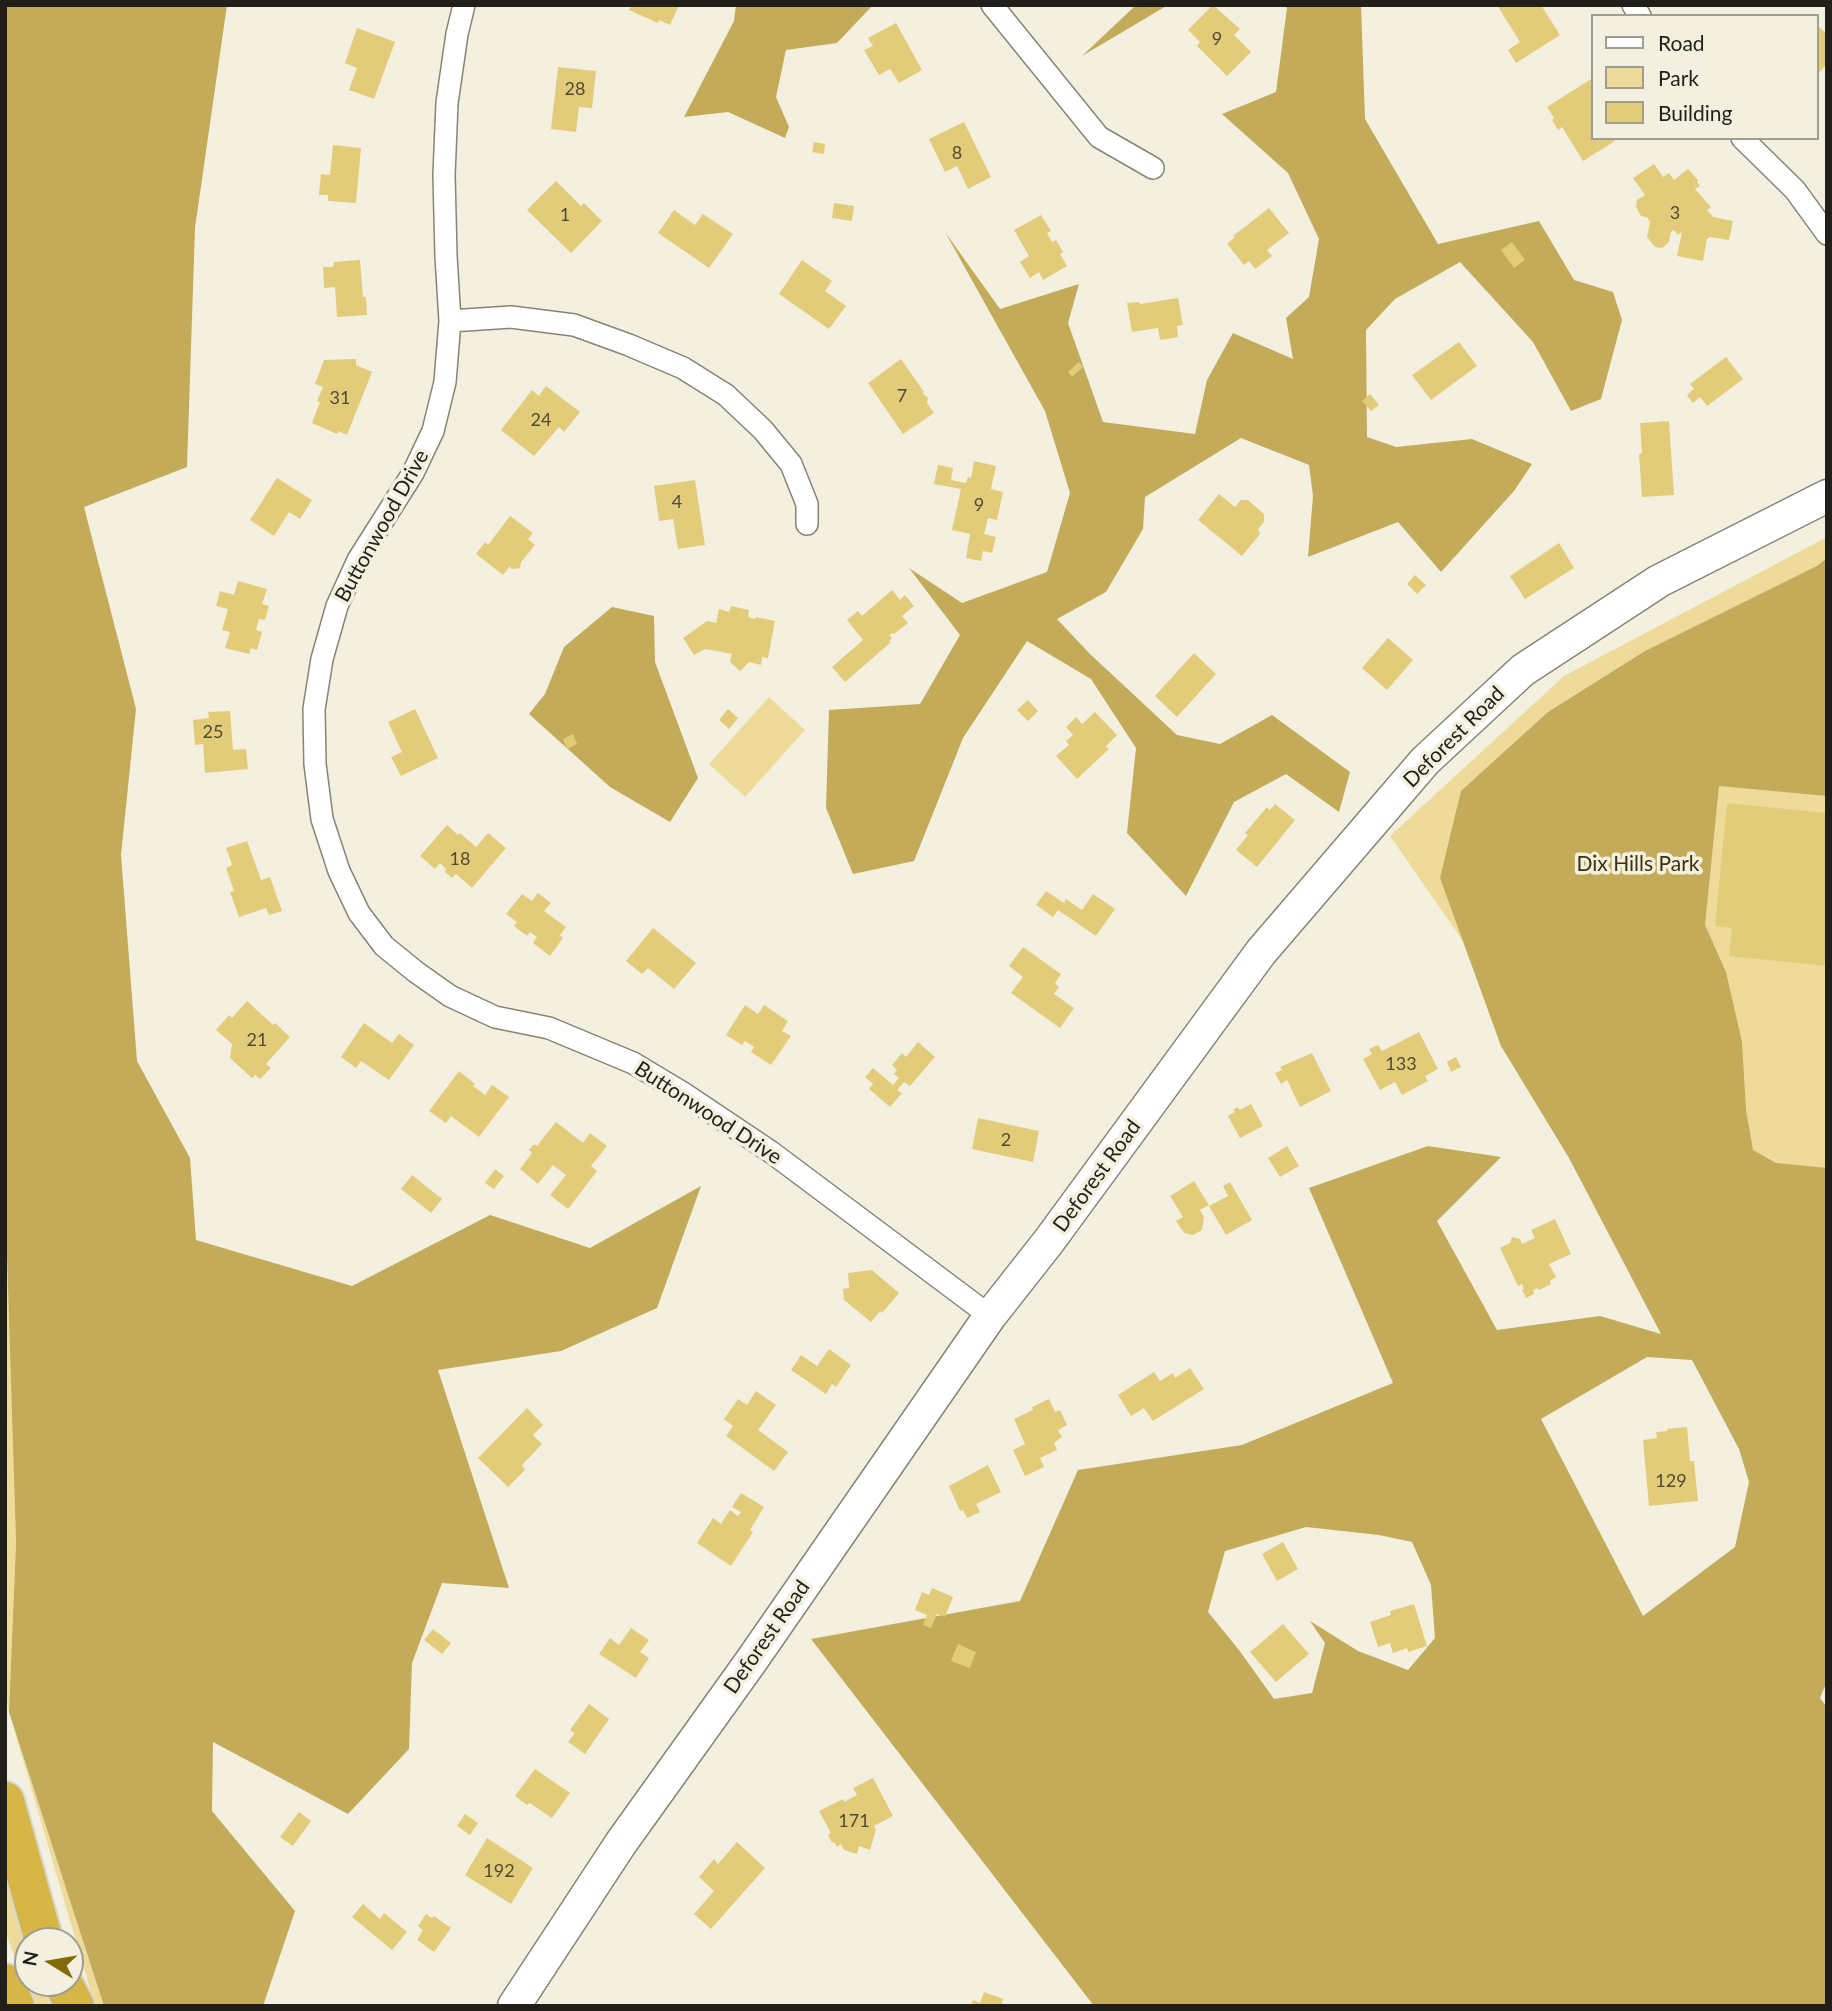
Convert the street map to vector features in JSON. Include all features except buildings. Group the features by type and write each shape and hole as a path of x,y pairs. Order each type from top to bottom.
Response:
{"highway":[{"path":"5,1801 40,1927"},
{"path":"5,1983 15,2006"}],"street":[{"name":"Buttonwood Drive","path":"464,5 447,103 444,174 450,321 445,382 433,431 413,473 358,560 337,606 322,659 314,709 315,764 322,819 340,871 359,913 384,946 450,996 495,1017 549,1028 633,1063 771,1152 990,1316"},
{"path":"992,5 1099,137 1153,168"},
{"path":"1744,140 1796,190 1827,234"},
{"path":"450,321 511,317 574,325 682,368 726,395 763,430 791,464 807,503 807,524"},
{"name":"Deforest Road","path":"514,2006 621,1843 759,1650 990,1316 1049,1241 1261,952 1425,761 1523,670 1659,581 1827,496"}],"green space":[{"path":"5,5 227,5 195,228 187,467 84,507 136,709 121,855 137,1061 190,1158 196,1240 352,1286 490,1215 590,1248 701,1186 657,1308 561,1351 438,1370 509,1588 442,1583 412,1663 409,1749 348,1814 213,1742 212,1811 295,1911 263,2006 104,2006 84,1944 84,1927 78,1927 9,1712 16,1543 5,1193"},
{"path":"736,5 873,5 837,43 786,50 776,97 789,127 785,138 728,112 684,117 734,21"},
{"path":"1136,5 1168,5 1082,56"},
{"path":"1284,5 1361,5 1365,119 1438,244 1539,221 1574,280 1613,292 1622,320 1601,399 1571,411 1533,342 1460,262 1395,299 1366,330 1367,437 1396,447 1472,439 1532,464 1514,491 1441,572 1398,522 1308,557 1313,496 1309,465 1241,438 1145,497 1143,529 1106,592 1057,619 1090,654 1177,735 1220,744 1272,715 1350,772 1339,812 1286,774 1234,802 1186,896 1127,833 1136,748 1091,679 1027,641 963,738 914,861 853,874 826,808 829,710 920,704 960,635 909,568 962,603 1047,572 1070,493 1045,411 945,232 1000,309 1079,284 1068,323 1103,422 1195,434 1207,380 1233,333 1293,359 1286,318 1309,297 1319,239 1288,173 1222,114 1276,92 1287,8"},
{"name":"Dix Hills Park","path":"1827,537 1827,1465 1390,836 1564,676"},
{"path":"1827,558 1827,796 1719,786 1705,925 1726,972 1742,1042 1746,1110 1753,1150 1776,1163 1827,1168 1827,1681 1820,1698 1827,1707 1827,2006 1094,2006 811,1639 1020,1601 1078,1470 1242,1445 1393,1383 1309,1188 1428,1146 1501,1157 1437,1221 1497,1330 1600,1316 1661,1334 1569,1158 1501,1046 1440,878 1461,791 1548,712 1645,651 1817,566","holes":["1647,1357 1692,1360 1739,1449 1749,1482 1735,1547 1643,1616 1541,1419","1306,1527 1379,1535 1412,1542 1431,1585 1435,1638 1408,1670 1358,1651 1310,1621 1325,1643 1312,1693 1274,1699 1208,1612 1225,1551"]},
{"path":"612,607 654,616 655,662 698,778 670,822 610,787 529,714 545,694 564,647"},
{"path":"769,697 805,730 745,797 709,764"},
{"path":"5,1193 16,1543 9,1712 5,1691"},
{"path":"9,1712 78,1927 72,1927"},
{"path":"5,1855 24,1927 14,1927 14,1955 5,1931"},
{"path":"84,1944 104,2006 95,2006 84,1968"},
{"path":"30,1997 47,1997 50,2006 33,2006"}]}
